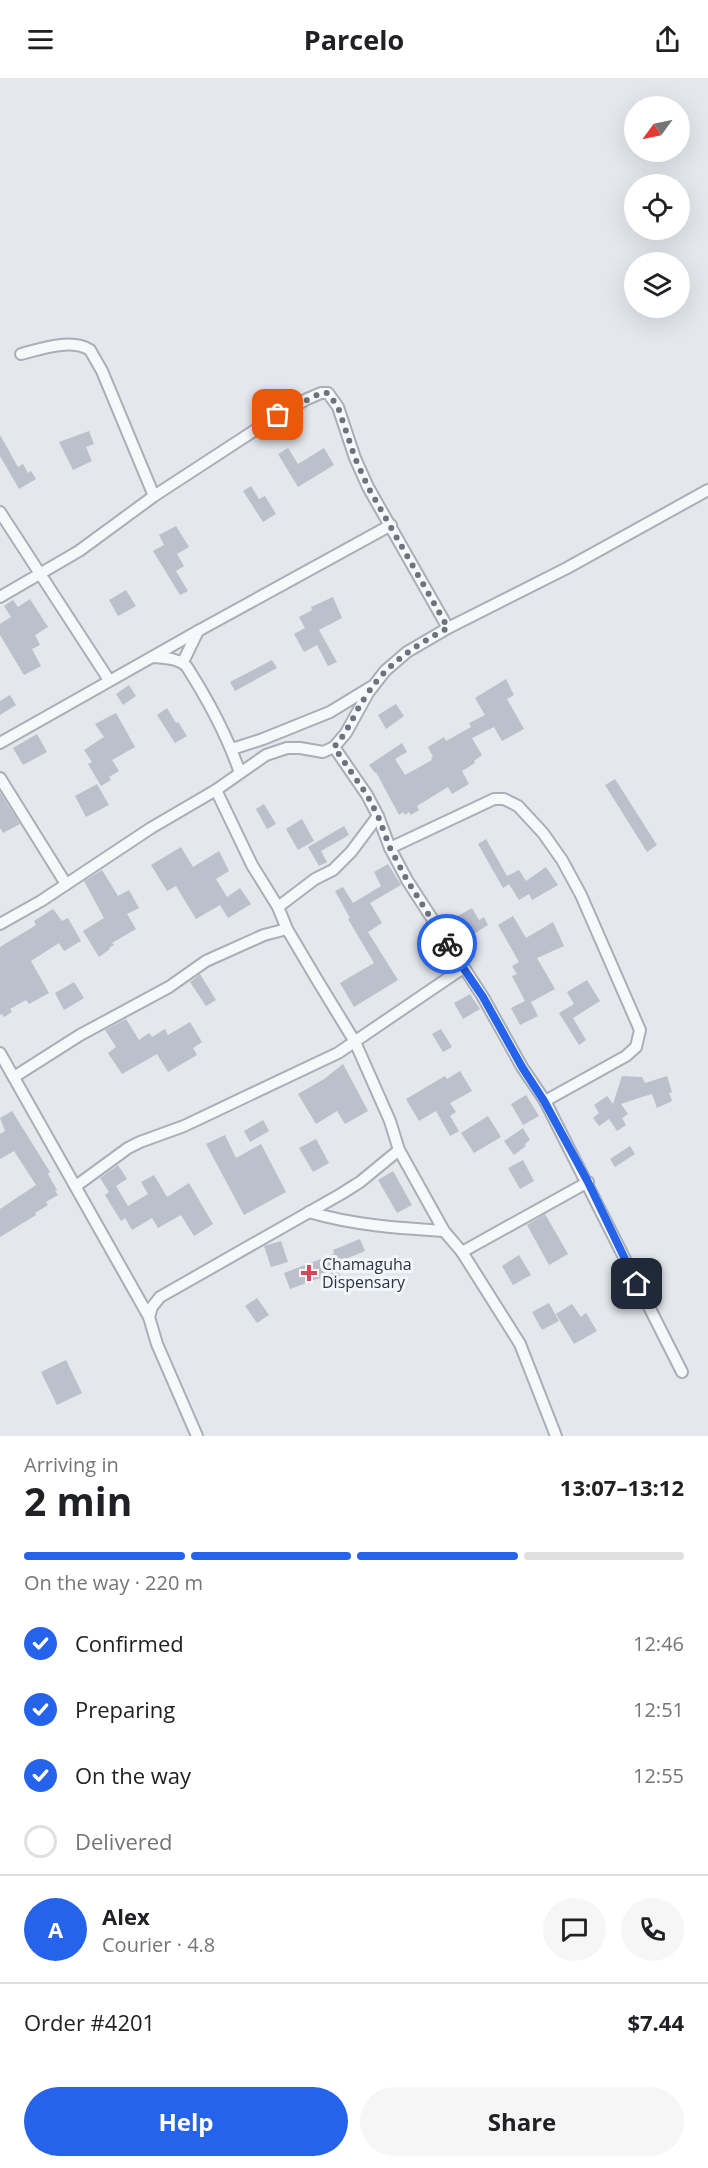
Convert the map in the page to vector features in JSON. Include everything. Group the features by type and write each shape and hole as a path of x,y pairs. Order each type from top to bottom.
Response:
{"street":[{"path":"21,354 46,347 79,345 90,350 99,364 154,496"},
{"path":"0,597 79,551 154,496 290,408 321,393 328,393 338,407 355,458 368,487 448,628"},
{"path":"0,924 216,790 266,755 287,748 323,752 334,747 346,734 361,704 385,671 407,652 448,628 534,586 708,490"},
{"path":"0,512 109,680"},
{"path":"0,743 109,680 391,525"},
{"path":"183,662 198,631"},
{"path":"152,657 183,662 214,711 232,749 240,773"},
{"path":"232,749 330,712 374,686"},
{"path":"334,747 367,795 407,880 483,997 544,1101 588,1182 616,1243 682,1372"},
{"path":"0,778 66,884"},
{"path":"216,790 241,846 278,907 287,929 355,1042 390,1121 399,1149 444,1231 462,1252 520,1344 556,1436"},
{"path":"390,848 494,799 504,799 518,806 543,833 562,860 581,895 640,1030 636,1047 626,1056 544,1101"},
{"path":"278,907 315,879 333,870 351,852 378,816"},
{"path":"14,1077 80,1035 170,987 206,961 264,935 287,929"},
{"path":"76,1186 128,1148 183,1126 330,1058 463,968"},
{"path":"0,1053 149,1317 157,1344 197,1436"},
{"path":"149,1317 152,1307 160,1298 360,1182 399,1149"},
{"path":"462,1252 588,1182"},
{"path":"309,1212 335,1220 373,1226 444,1231"}],"building":[{"path":"89,431 94,444 86,447 92,461 73,470 59,442"},
{"path":"0,435 18,467 23,464 28,473 31,471 36,479 19,489 0,456"},
{"path":"288,448 298,464 324,448 334,465 298,487 278,454"},
{"path":"251,486 259,499 265,496 276,514 263,522 243,491"},
{"path":"176,526 189,547 177,554 184,566 176,571 188,591 180,595 153,551 164,545 159,535"},
{"path":"126,590 136,606 118,616 109,600"},
{"path":"333,597 342,618 319,630 337,662 328,666 317,645 304,652 294,634 305,628 299,617 312,610 311,607"},
{"path":"30,599 48,627 35,635 40,645 32,649 41,666 24,675 0,635 0,624 11,617 4,606 13,600 18,607"},
{"path":"272,660 277,668 235,691 230,682"},
{"path":"506,679 514,695 507,699 524,729 502,741 494,727 472,738 482,755 474,761 475,763 462,771 469,784 452,794 448,787 417,806 419,810 411,815 409,812 405,815 403,812 399,815 376,772 369,765 402,743 407,752 395,759 405,775 432,760 433,757 428,747 444,737 446,741 471,727 469,723 485,715 475,698"},
{"path":"129,685 136,696 123,705 116,694"},
{"path":"10,695 16,705 0,715 0,701"},
{"path":"396,704 404,716 386,729 378,715"},
{"path":"167,708 187,736 175,743 157,715"},
{"path":"116,713 135,747 112,760 119,771 101,786 88,764 92,762 84,750 104,737 95,724"},
{"path":"37,734 47,752 23,765 13,748"},
{"path":"615,779 657,845 647,852 605,785"},
{"path":"97,784 109,805 86,817 75,796"},
{"path":"0,792 20,824 3,833 0,828"},
{"path":"264,804 276,824 267,829 256,809"},
{"path":"302,819 314,841 298,850 286,829"},
{"path":"344,826 349,835 321,851 327,862 319,866 308,847"},
{"path":"486,839 507,876 519,870 526,881 546,867 558,885 532,900 529,894 519,900 509,884 503,888 478,844"},
{"path":"181,847 193,867 219,851 229,871 216,879 227,897 240,888 251,904 228,918 220,905 196,919 176,886 167,891 151,865"},
{"path":"388,864 401,885 370,903 382,923 368,932 398,980 354,1007 340,983 374,963 348,919 350,918 335,891 343,887 353,903 381,886 374,872"},
{"path":"102,870 118,896 129,890 139,908 127,914 136,929 112,943 114,945 99,957 83,931 104,918 84,881"},
{"path":"472,908 479,920 484,917 488,925 469,937 456,917"},
{"path":"53,909 62,921 68,918 81,941 64,951 59,943 31,961 49,993 29,1004 26,1000 10,1009 12,1012 4,1017 0,1015 0,947 36,925 34,921"},
{"path":"513,916 526,938 553,922 564,946 537,958 555,989 531,1002 538,1016 520,1025 511,1008 525,1001 512,976 517,974 512,966 519,962 498,925"},
{"path":"200,974 216,1000 206,1006 190,982"},
{"path":"587,980 600,1001 573,1018 586,1040 579,1045 559,1013 574,1004 567,992"},
{"path":"74,982 84,998 64,1010 55,993"},
{"path":"470,994 480,1009 463,1019 454,1003"},
{"path":"126,1019 139,1040 149,1033 152,1037 165,1029 168,1035 190,1022 202,1042 193,1048 197,1055 168,1072 157,1054 122,1074 108,1053 116,1047 105,1030"},
{"path":"441,1029 452,1047 443,1052 432,1034"},
{"path":"343,1064 368,1111 345,1124 337,1111 316,1124 298,1094 324,1079"},
{"path":"460,1071 472,1091 450,1103 456,1112 450,1116 459,1131 450,1136 436,1111 419,1121 406,1099 445,1076 447,1079"},
{"path":"622,1076 642,1077 645,1083 667,1076 672,1101 657,1108 652,1094 621,1104 628,1114 622,1118 626,1125 617,1131 609,1119 599,1126 593,1118 599,1113 594,1105 607,1096 613,1104"},
{"path":"526,1095 539,1116 523,1125 511,1104"},
{"path":"12,1111 50,1172 48,1174 58,1195 46,1202 48,1205 35,1213 36,1215 0,1237 0,1209 36,1185 14,1151 0,1159 0,1134 5,1131 0,1118"},
{"path":"488,1116 501,1137 474,1153 461,1133"},
{"path":"263,1120 269,1131 250,1142 244,1131"},
{"path":"523,1128 530,1140 514,1155 504,1141"},
{"path":"225,1135 236,1158 261,1144 286,1192 244,1215 206,1144"},
{"path":"316,1139 329,1163 313,1172 299,1148"},
{"path":"630,1146 635,1154 615,1167 610,1159"},
{"path":"523,1160 534,1181 520,1189 508,1168"},
{"path":"118,1165 127,1179 116,1186 128,1206 148,1194 141,1182 154,1175 167,1197 189,1183 213,1224 194,1236 181,1215 158,1228 152,1218 132,1230 125,1218 121,1221 105,1195 109,1192 100,1178"},
{"path":"393,1171 412,1205 397,1213 378,1180"},
{"path":"545,1214 568,1254 549,1265 527,1225"},
{"path":"360,1239 365,1251 336,1263 343,1285 323,1291 320,1278 290,1289 284,1273 334,1254 333,1250"},
{"path":"281,1241 288,1262 271,1267 264,1246"},
{"path":"519,1255 531,1275 513,1285 502,1266"},
{"path":"257,1298 269,1315 257,1323 245,1306"},
{"path":"549,1303 559,1321 542,1330 532,1312"},
{"path":"572,1304 581,1317 586,1313 597,1331 574,1344 556,1314"},
{"path":"66,1360 82,1393 57,1405 41,1372"}],"way so far":[{"path":"278,415 321,393 328,393 333,397 368,487 448,628 407,652 385,671 361,704 346,734 334,747 367,795 407,880 447,944"}],"place":[{"name":"Chamaguha Dispensary","path":"309,1273"}],"route":[{"path":"447,944 483,997 544,1101 588,1182 637,1284"}]}
